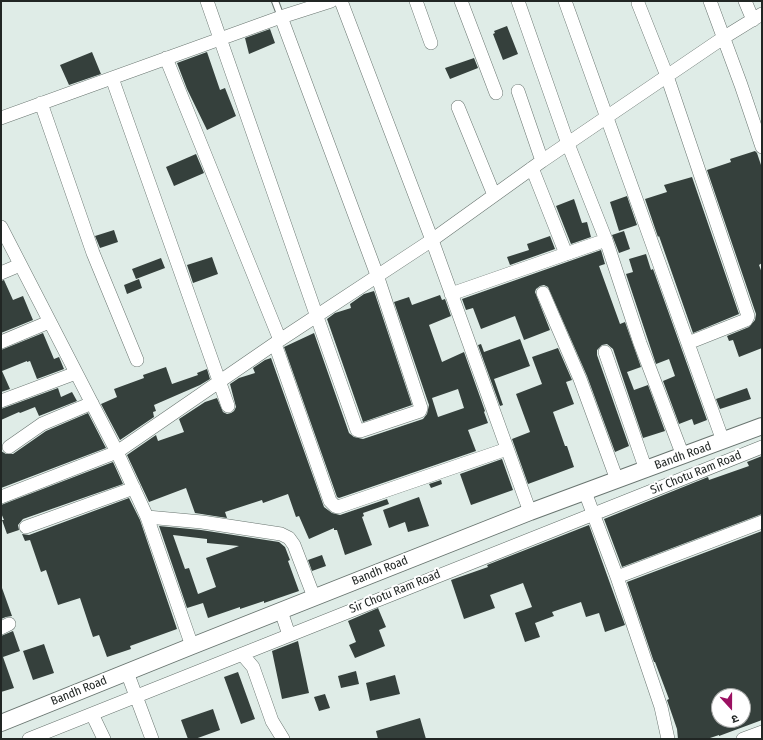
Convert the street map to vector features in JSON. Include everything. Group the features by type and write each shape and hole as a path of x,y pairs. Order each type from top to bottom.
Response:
{"street":[{"path":"207,1 317,317 358,431 360,431 421,410 377,275 281,17"},
{"path":"1,118 221,38 332,1"},
{"path":"341,1 432,240 530,512"},
{"path":"416,1 431,43"},
{"path":"461,1 496,93"},
{"path":"518,1 568,144 606,240 640,343 683,456"},
{"path":"565,1 608,117 723,441"},
{"path":"710,1 762,147"},
{"path":"1,498 117,452 377,275 432,240 494,195 667,76 757,17 745,1"},
{"path":"638,2 667,76 748,316 746,320 688,343"},
{"path":"166,58 278,342 330,501 338,507 507,449"},
{"path":"112,78 228,406"},
{"path":"518,91 537,165 566,254"},
{"path":"41,103 93,253 137,360"},
{"path":"458,106 494,195"},
{"path":"1,227 134,488 147,518 192,646"},
{"path":"451,294 606,240"},
{"path":"1,273 20,265"},
{"path":"543,293 580,379 617,480"},
{"path":"1,342 50,322"},
{"path":"605,352 646,470"},
{"path":"1,401 76,373"},
{"path":"9,447 42,424 92,403"},
{"name":"Bandh Road","path":"1,723 530,512 762,426"},
{"name":"Sir Chotu Ram Road","path":"29,739 762,447"},
{"path":"26,527 134,488"},
{"path":"585,492 617,577 661,707 668,739"},
{"path":"147,518 202,522 281,534 289,538 294,545 314,597"},
{"path":"617,577 762,522"},
{"path":"281,611 290,635"},
{"path":"242,654 253,667 272,721 283,739"},
{"path":"127,672 152,739"},
{"path":"92,714 104,739"},
{"path":"743,739 762,732"}],"lane":[{"path":"275,1 281,17"}],"building":[{"path":"507,26 518,54 503,60 493,34 495,33 494,31"},
{"path":"270,29 275,43 249,54 245,38"},
{"path":"92,52 101,74 69,85 60,65"},
{"path":"207,52 220,90 225,88 236,116 207,130 187,89 177,63"},
{"path":"474,58 478,68 450,79 445,68"},
{"path":"755,151 762,168 762,263 759,265 762,273 762,348 739,357 733,340 729,341 727,336 749,327 755,320 756,314 707,170 731,162 730,159"},
{"path":"196,154 204,173 174,186 166,167"},
{"path":"692,177 739,314 693,333 645,199 667,192 664,185"},
{"path":"627,196 637,225 619,231 610,202"},
{"path":"574,199 582,223 587,222 591,237 571,244 556,206"},
{"path":"114,230 118,242 100,248 95,236"},
{"path":"624,231 630,249 619,253 612,235"},
{"path":"550,236 555,249 510,265 507,257 529,250 527,244"},
{"path":"601,250 605,264 599,266 620,324 625,322 641,367 627,372 634,390 648,385 665,431 643,438 613,349 607,344 602,345 597,350 597,355 629,446 615,452 587,376 548,287 544,285 540,286 535,292 550,330 524,340 515,316 481,329 473,308 466,310 462,299"},
{"path":"646,254 651,270 653,269 707,420 694,425 692,419 679,424 663,381 675,376 669,359 656,364 626,274 633,272 629,259"},
{"path":"212,257 218,274 193,283 187,265"},
{"path":"161,258 165,268 136,279 132,269"},
{"path":"139,279 142,288 127,294 124,285"},
{"path":"4,280 13,300 23,296 33,320 1,333 1,281"},
{"path":"374,291 412,405 363,422 327,319 335,313 351,308 350,304 364,294"},
{"path":"440,295 442,300 445,299 451,316 429,325 442,362 464,352 488,423 468,430 476,451 339,498 337,497 284,347 314,333 349,433 354,437 363,439 423,419 427,414 429,405 394,302 409,297 412,305","holes":["458,389 464,408 438,417 432,398"]},
{"path":"43,333 54,359 59,357 64,369 37,379 30,361 27,361 2,371 10,389 1,392 1,350"},
{"path":"520,339 530,366 494,379 503,405 500,406 478,345 481,344 484,352"},
{"path":"558,348 572,380 566,382 574,404 553,412 574,467 528,484 512,439 530,432 516,394 542,384 532,357"},
{"path":"271,358 324,507 332,513 340,515 387,499 389,504 363,513 364,516 362,517 372,545 345,555 337,530 334,530 334,528 309,539 299,516 296,517 288,494 263,503 262,500 225,512 227,518 195,513 186,488 149,502 127,455 156,435 158,441 184,432 179,419 205,402 217,398 223,412 227,414 234,411 236,407 230,384 239,378 255,373 253,368"},
{"path":"166,367 172,384 198,375 197,373 207,369 210,379 200,385 154,405 156,411 153,412 154,417 120,440 101,404 117,397 114,389 144,378 143,375"},
{"path":"58,388 61,397 72,392 77,401 39,416 35,407 1,420 1,409"},
{"path":"747,388 751,399 720,409 716,399"},
{"path":"88,413 106,448 1,488 1,451 6,454 13,454 46,431"},
{"path":"762,456 762,514 622,567 604,519 708,477 709,480 749,466 747,462"},
{"path":"502,459 513,490 471,505 460,474"},
{"path":"113,462 123,484 23,519 18,525 19,530 7,534 2,520 4,520 1,513 1,505"},
{"path":"441,480 442,484 431,488 429,484"},
{"path":"419,497 429,526 408,532 405,522 389,528 383,510"},
{"path":"129,498 140,520 177,629 130,646 131,649 107,657 99,635 93,637 80,598 58,605 46,570 41,572 30,540 25,541 22,534 29,535"},
{"path":"589,525 625,625 605,632 599,613 586,617 581,602 552,612 554,616 535,623 540,637 525,642 515,613 532,607 523,583 490,595 495,608 464,619 451,580 488,567 487,565"},
{"path":"159,526 201,530 279,542 285,547 290,560 288,561 299,591 264,603 264,601 240,609 240,607 208,618 203,603 187,608","holes":["173,535 207,539 207,543 239,546 206,558 216,587 198,594 189,568 185,569"]},
{"path":"762,531 762,720 751,724 751,688 711,688 711,728 740,728 707,739 678,739 677,729 667,700 669,699 654,662 627,582"},
{"path":"322,555 326,566 312,571 308,560"},
{"path":"2,588 12,616 1,619"},
{"path":"378,608 386,627 379,630 385,646 355,658 349,645 356,642 348,621"},
{"path":"13,631 20,651 3,657 14,688 1,692 1,636"},
{"path":"298,641 309,693 282,699 272,651"},
{"path":"44,644 54,673 33,680 23,651"},
{"path":"356,671 359,684 341,688 338,676"},
{"path":"238,672 255,719 241,724 224,677"},
{"path":"395,675 400,694 370,701 366,683"},
{"path":"325,694 330,708 319,711 314,697"},
{"path":"213,709 220,730 195,739 188,739 181,720"},
{"path":"420,718 426,739 378,739 376,731"}]}
